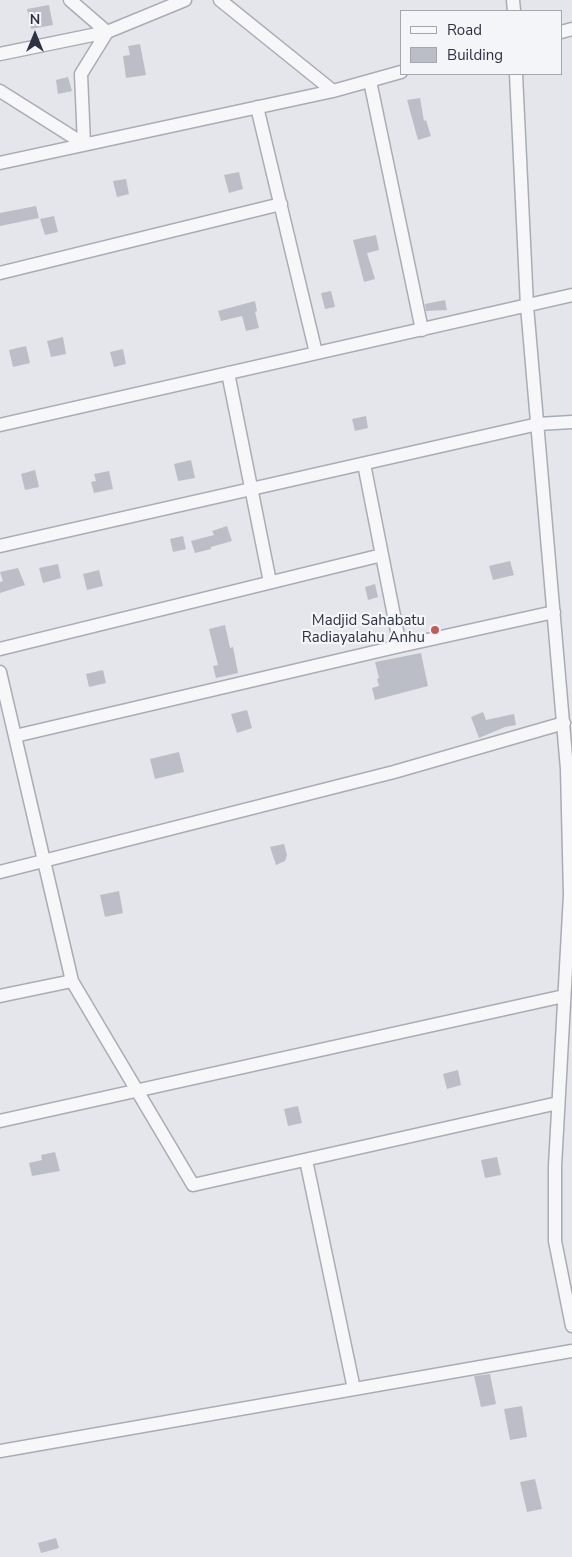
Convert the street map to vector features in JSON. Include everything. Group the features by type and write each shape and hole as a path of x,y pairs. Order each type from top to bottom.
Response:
{"street":[{"path":"70,0 107,32"},
{"path":"0,54 107,32 185,0"},
{"path":"220,0 333,91"},
{"path":"84,144 81,74 107,32"},
{"path":"0,163 333,91 400,72"},
{"path":"516,75 526,306 554,612 566,672 564,723 571,895 555,1166 555,1241 572,1326"},
{"path":"370,81 422,330"},
{"path":"0,91 84,144"},
{"path":"257,107 316,353"},
{"path":"0,274 281,204"},
{"path":"0,424 572,295"},
{"path":"228,373 270,582"},
{"path":"0,546 538,424 572,422"},
{"path":"364,464 400,646"},
{"path":"0,650 382,555"},
{"path":"15,736 554,612"},
{"path":"0,672 72,982 193,1185 558,1102"},
{"path":"0,872 394,772 564,723"},
{"path":"0,996 72,982"},
{"path":"0,1121 564,996"},
{"path":"306,1160 354,1389"},
{"path":"0,1451 572,1351"}],"building":[{"path":"49,5 53,25 31,29 27,9"},
{"path":"140,44 146,75 126,78 123,56 130,55 128,46"},
{"path":"68,77 72,91 58,94 56,80"},
{"path":"420,98 424,121 426,120 431,136 418,140 407,100"},
{"path":"239,172 243,189 229,193 224,175"},
{"path":"126,179 129,194 117,197 113,181"},
{"path":"36,206 39,218 0,226 0,213"},
{"path":"54,216 58,232 45,235 40,219"},
{"path":"376,235 379,250 367,253 375,279 364,282 353,240"},
{"path":"331,291 335,307 325,309 321,293"},
{"path":"445,300 447,310 426,311 425,304"},
{"path":"255,301 257,311 255,312 259,328 246,331 242,316 221,321 218,311"},
{"path":"63,337 66,354 51,357 47,341"},
{"path":"26,346 30,363 13,367 9,350"},
{"path":"123,349 126,364 114,367 110,352"},
{"path":"366,416 368,428 355,431 352,419"},
{"path":"191,460 195,478 178,481 174,464"},
{"path":"35,470 39,487 25,490 21,474"},
{"path":"109,471 113,489 94,493 91,482 96,481 94,474"},
{"path":"227,526 232,541 195,553 191,541 214,535 212,531"},
{"path":"183,536 186,549 173,552 170,539"},
{"path":"510,561 514,575 493,580 489,566"},
{"path":"58,564 61,578 43,583 39,568"},
{"path":"18,568 25,585 0,593 0,582 3,581 0,572"},
{"path":"99,570 103,586 87,590 83,574"},
{"path":"375,584 378,597 368,600 365,587"},
{"path":"225,625 230,648 233,647 238,673 216,678 213,666 218,665 209,629"},
{"path":"421,653 428,686 375,700 372,688 379,686 377,679 379,678 375,662"},
{"path":"103,670 106,683 89,687 86,674"},
{"path":"247,710 252,728 237,733 231,714"},
{"path":"483,712 486,720 514,714 516,725 505,727 479,738 471,717"},
{"path":"179,752 184,772 155,779 150,759"},
{"path":"284,844 287,855 285,861 276,865 270,847"},
{"path":"119,891 123,913 105,917 100,895"},
{"path":"458,1070 461,1085 447,1089 443,1074"},
{"path":"298,1106 302,1123 288,1126 284,1109"},
{"path":"55,1152 60,1171 32,1176 29,1163 42,1160 41,1155"},
{"path":"497,1157 501,1175 485,1178 481,1160"},
{"path":"490,1374 496,1404 481,1407 474,1376"},
{"path":"522,1406 527,1437 510,1440 504,1409"},
{"path":"535,1479 542,1509 527,1512 520,1482"},
{"path":"56,1538 59,1548 41,1553 38,1543"}],"place":[{"name":"Madjid Sahabatu Radiayalahu Anhu","path":"435,630"}]}
